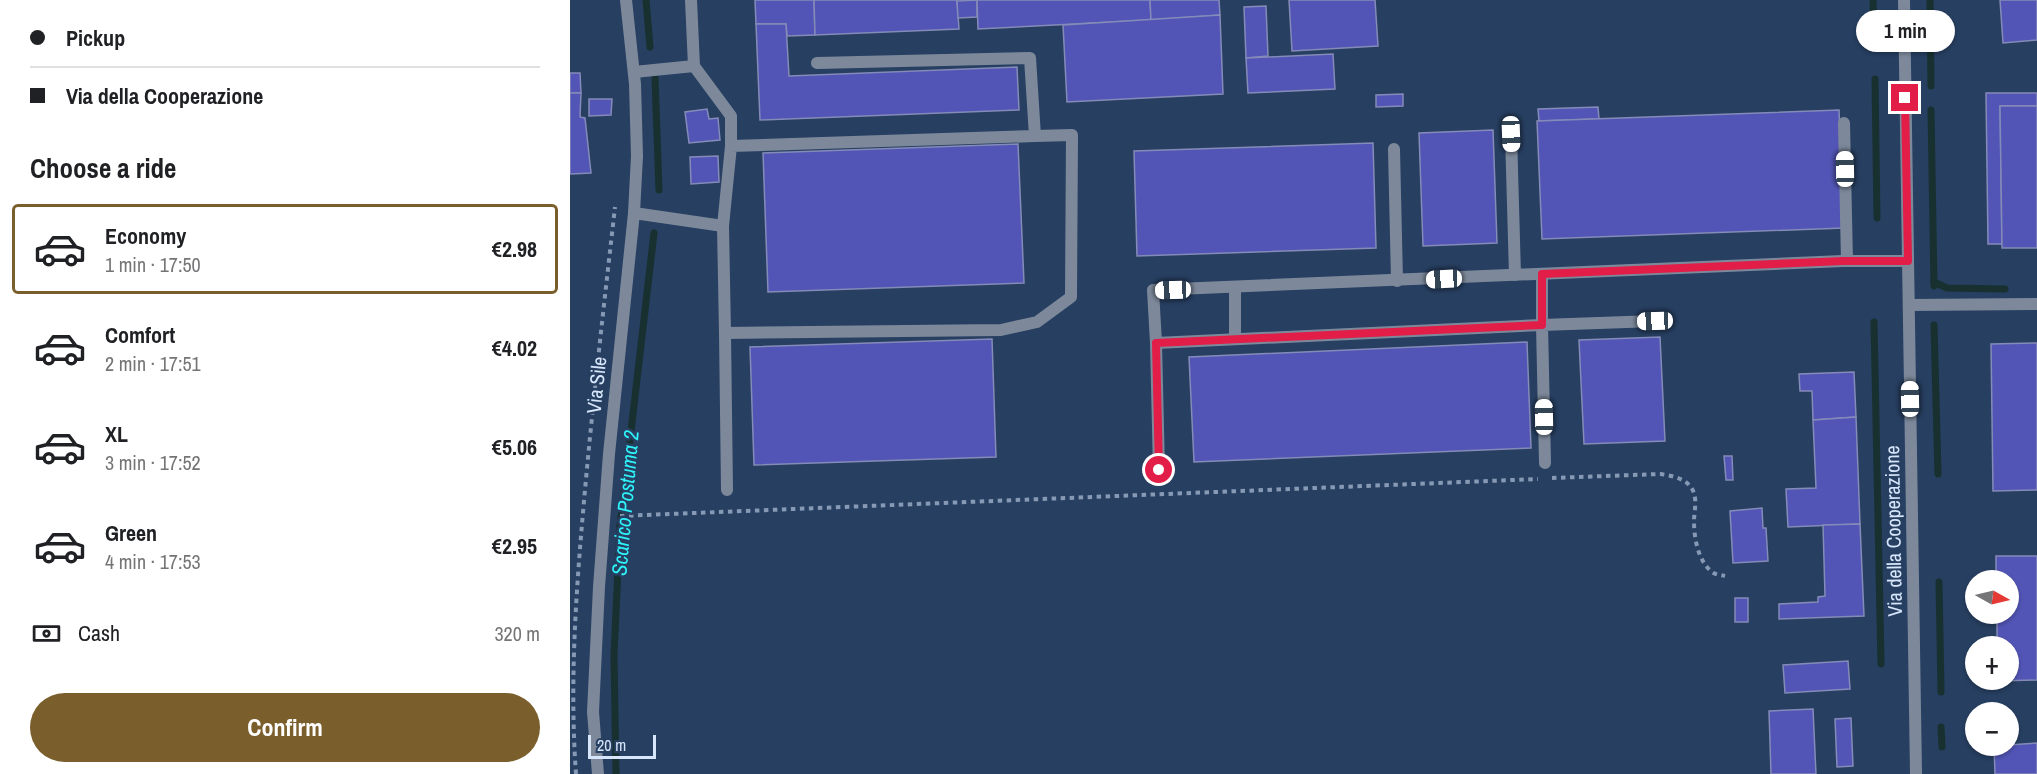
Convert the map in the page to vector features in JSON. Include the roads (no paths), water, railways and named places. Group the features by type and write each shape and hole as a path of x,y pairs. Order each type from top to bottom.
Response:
{"street":[{"name":"Via Sile","path":"598,774 593,712 599,587 610,442 634,213 637,131 634,72 626,0"},
{"path":"691,0 694,66 730,116 731,146 723,226 727,490"},
{"name":"Via della Cooperazione","path":"1904,0 1916,774"},
{"path":"817,63 1030,58 1035,136"},
{"path":"634,72 694,66"},
{"path":"1844,123 1847,261"},
{"path":"1511,134 1515,275"},
{"path":"725,333 1001,330 1037,322 1071,297 1072,135 731,146"},
{"path":"1394,149 1397,281"},
{"path":"634,213 723,226"},
{"path":"1159,470 1153,290 1847,261 1908,261"},
{"path":"1542,274 1545,463"},
{"path":"1234,287 1235,339"},
{"path":"1909,305 2037,304"},
{"path":"1156,343 1655,321"}],"waterway":[{"name":"Scarico Postuma 2","path":"646,0 650,47"},
{"path":"1873,0 1874,35"},
{"path":"1930,0 1931,86"},
{"name":"Scarico Postuma 2","path":"655,78 659,190"},
{"path":"1875,79 1877,218"},
{"path":"1931,110 1934,286"},
{"name":"Scarico Postuma 2","path":"616,774 614,655 620,526 654,233"},
{"path":"1934,282 1947,288 2005,289"},
{"path":"1874,322 1881,664"},
{"path":"1934,325 1938,474"},
{"path":"1939,582 1941,692"},
{"path":"1941,727 1942,747"}]}
